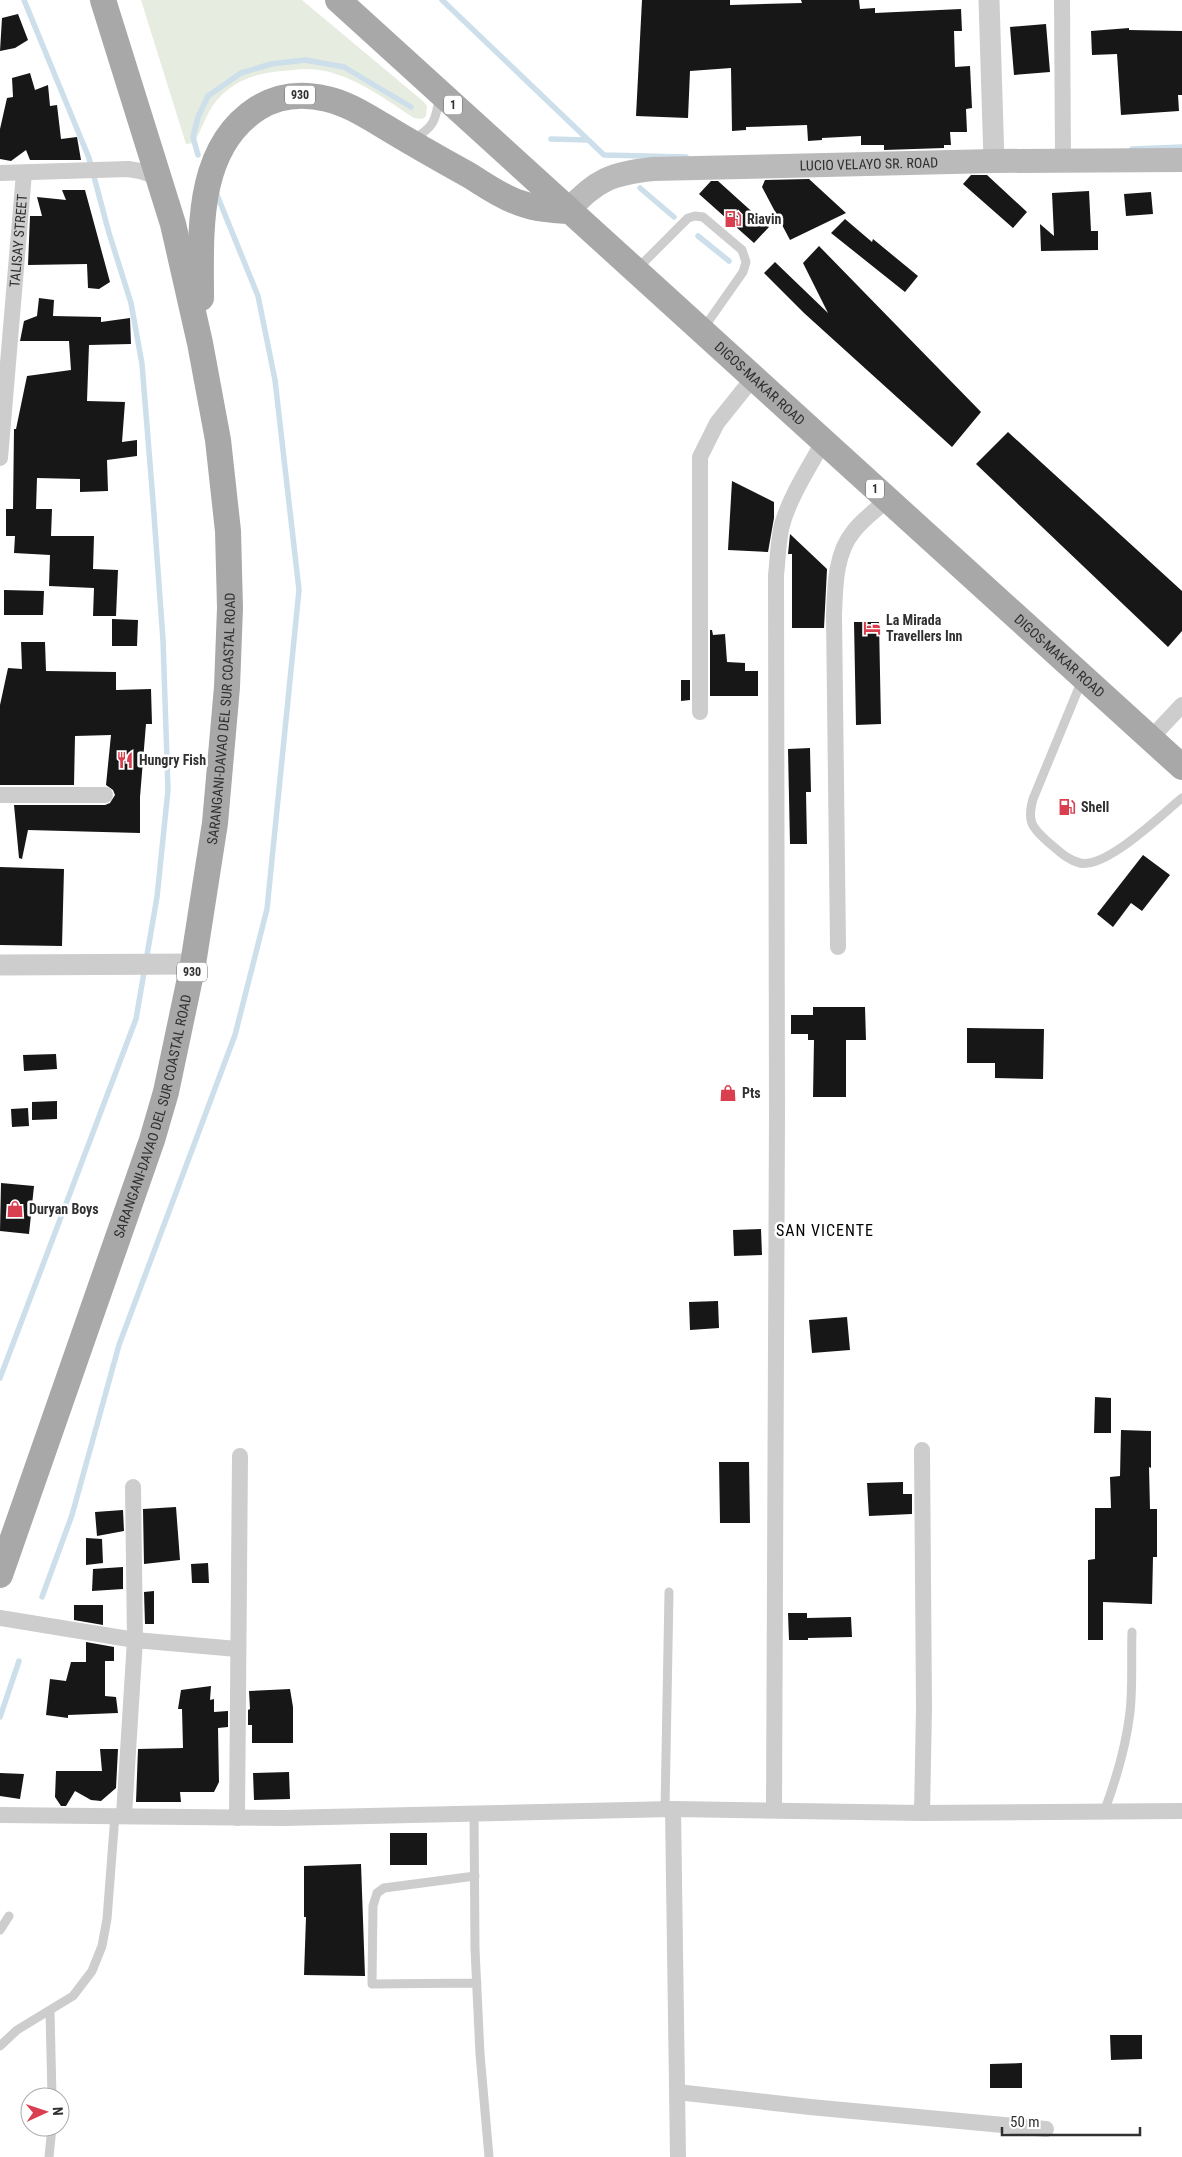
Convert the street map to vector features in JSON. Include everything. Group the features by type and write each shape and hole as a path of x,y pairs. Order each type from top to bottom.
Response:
{"main road":[{"name":"SARANGANI-DAVAO DEL SUR COASTAL ROAD","path":"0,1575 152,1140 166,1092 193,964 215,823 227,687 230,608 227,522 218,440 200,343 174,224 103,0"},
{"name":"DIGOS-MAKAR ROAD","path":"338,0 701,332 1182,767"},
{"name":"SARANGANI-DAVAO DEL SUR COASTAL ROAD","path":"200,343 201,240 208,182 217,155 232,130 249,114 265,104 283,97 312,96 329,99 347,106 507,198 536,208 568,211"},
{"name":"LUCIO VELAYO SR. ROAD","path":"568,211 597,183 612,175 630,171 994,161 1182,160"}],"street":[{"path":"989,0 994,161"},
{"path":"1062,0 1063,160"},
{"path":"0,173 140,171 160,178"},
{"name":"TALISAY STREET","path":"0,458 24,173"},
{"path":"700,712 700,457 718,423 753,378"},
{"path":"774,1810 777,1135 776,575 778,545 783,523 798,487 823,442"},
{"path":"838,947 835,587 845,544 853,532 887,500"},
{"path":"1150,739 1182,705"},
{"path":"0,795 105,795"},
{"path":"0,965 193,964"},
{"path":"922,1450 924,1708 922,1813"},
{"path":"237,1818 240,1456"},
{"path":"119,1815 135,1640 133,1487"},
{"path":"0,1618 135,1640 237,1648"},
{"path":"669,1809 678,2157"},
{"path":"0,1815 119,1815 237,1818 669,1809 922,1813 1182,1811"},
{"path":"677,2092 810,2107 1046,2129"}],"lane":[{"path":"408,141 430,128 434,122 440,93"},
{"path":"635,271 688,218 695,216 703,217 742,250 746,262 743,272 701,332"},
{"path":"1083,678 1033,799 1030,816 1036,832 1067,858 1086,864 1096,862 1113,854 1182,798"},
{"path":"669,1592 669,1809"},
{"path":"1104,1812 1115,1782 1126,1738 1130,1711 1132,1632"},
{"path":"474,1813 477,1983 489,2157"},
{"path":"0,2046 17,2030 74,1996 92,1971 102,1946 119,1815"},
{"path":"475,1876 384,1888 377,1894 373,1906 372,1984 477,1983"},
{"path":"0,1930 8,1916"},
{"path":"50,2011 52,2087"},
{"path":"49,2157 51,2137"}],"shaded area":[{"path":"141,0 302,0 424,102 427,106 426,116 422,119 414,118 364,86 337,74 308,69 273,72 257,75 229,89 213,105 194,143 186,144"}],"building":[{"path":"642,0 730,0 730,5 802,3 801,0 859,0 860,9 875,8 875,13 961,9 962,31 954,31 955,67 970,66 972,108 966,109 967,132 950,132 951,145 944,145 944,148 884,150 884,145 861,145 861,136 822,138 822,140 808,141 807,125 746,127 746,130 732,131 731,68 690,71 688,118 636,116"},
{"path":"18,14 28,40 15,48 0,51 2,18"},
{"path":"1046,24 1050,72 1014,75 1010,27"},
{"path":"1129,28 1129,30 1182,31 1182,95 1178,95 1179,111 1121,115 1117,54 1092,55 1091,31"},
{"path":"30,73 35,90 48,85 50,106 57,105 61,139 77,137 81,160 30,160 26,150 11,161 0,159 0,129 7,98 13,97 12,78"},
{"path":"971,175 987,175 1027,212 1013,228 963,184"},
{"path":"809,179 846,213 790,240 762,187 765,180"},
{"path":"711,181 718,181 769,227 754,243 699,194"},
{"path":"62,190 85,190 110,282 99,289 88,288 87,264 28,265 30,216 42,216 37,197 66,200"},
{"path":"1089,191 1091,231 1098,231 1098,250 1041,251 1040,224 1054,236 1052,193"},
{"path":"1151,192 1153,214 1126,216 1124,194"},
{"path":"845,219 872,242 873,239 918,276 905,292 831,233"},
{"path":"819,246 981,412 952,447 804,313 764,273 775,262 828,313 803,263"},
{"path":"39,298 54,300 53,316 101,317 101,322 130,318 131,344 89,345 87,401 125,402 122,442 137,440 137,456 107,460 108,491 80,492 80,479 37,478 36,509 52,509 51,536 94,536 93,569 118,570 116,616 93,616 94,588 49,586 50,555 14,553 15,536 6,536 6,509 13,509 14,429 16,429 27,376 71,370 69,341 20,341 24,321 37,316"},
{"path":"1008,432 1182,591 1182,631 1168,647 976,464"},
{"path":"732,481 774,502 774,518 768,552 728,550"},
{"path":"790,534 827,569 824,628 792,628 792,554 788,554"},
{"path":"4,590 44,591 43,615 4,615"},
{"path":"112,619 138,620 137,646 112,646"},
{"path":"854,622 879,622 881,724 856,725"},
{"path":"710,630 712,630 713,635 725,634 727,662 745,663 745,671 758,671 758,696 710,696"},
{"path":"21,642 45,642 46,671 116,672 116,690 151,689 152,724 146,724 140,797 140,833 28,830 22,859 19,858 14,805 105,805 110,803 115,795 113,790 106,785 111,735 75,736 74,785 0,785 0,705 8,668 22,669"},
{"path":"681,680 690,680 690,700 681,701"},
{"path":"810,748 811,792 806,792 807,844 790,844 788,749"},
{"path":"1143,855 1170,875 1142,911 1131,903 1113,927 1097,914"},
{"path":"0,867 64,869 62,946 0,945"},
{"path":"813,1007 865,1007 866,1040 846,1040 846,1097 813,1097 814,1040 808,1040 808,1034 791,1034 791,1015 813,1015"},
{"path":"967,1028 1044,1029 1043,1079 995,1078 995,1063 967,1063"},
{"path":"56,1054 57,1069 24,1071 23,1055"},
{"path":"57,1101 57,1119 32,1120 32,1102"},
{"path":"28,1108 29,1126 12,1127 11,1109"},
{"path":"1,1183 34,1186 29,1234 0,1231"},
{"path":"761,1229 762,1255 734,1256 733,1230"},
{"path":"718,1301 719,1328 690,1330 689,1302"},
{"path":"847,1317 850,1350 812,1353 809,1320"},
{"path":"1095,1397 1111,1398 1111,1433 1094,1433"},
{"path":"1121,1430 1151,1431 1151,1468 1149,1467 1150,1509 1157,1509 1157,1557 1153,1557 1152,1604 1103,1602 1103,1640 1088,1640 1088,1560 1095,1559 1095,1508 1111,1508 1110,1477 1120,1476"},
{"path":"719,1462 749,1462 750,1523 720,1523"},
{"path":"903,1482 903,1494 912,1494 912,1514 869,1516 867,1483"},
{"path":"176,1507 180,1560 144,1564 143,1509"},
{"path":"123,1510 124,1531 97,1536 95,1512"},
{"path":"86,1538 102,1539 103,1563 86,1565"},
{"path":"208,1563 209,1583 192,1583 191,1564"},
{"path":"123,1567 123,1589 92,1591 93,1569"},
{"path":"154,1591 154,1624 145,1624 144,1592"},
{"path":"74,1605 103,1605 103,1625 74,1620"},
{"path":"788,1613 807,1613 807,1618 851,1617 852,1637 789,1640"},
{"path":"86,1642 114,1647 114,1661 105,1661 105,1696 116,1697 118,1713 68,1715 68,1718 46,1715 50,1679 66,1681 71,1662 86,1662"},
{"path":"211,1686 210,1700 214,1699 214,1712 228,1711 228,1727 218,1728 219,1782 214,1792 180,1792 181,1802 136,1802 138,1749 183,1748 182,1709 178,1709 181,1690"},
{"path":"290,1689 293,1707 293,1743 252,1743 252,1725 248,1725 248,1710 250,1709 249,1691"},
{"path":"100,1749 118,1749 116,1788 101,1801 91,1800 75,1791 66,1806 61,1806 55,1797 56,1771 102,1771"},
{"path":"289,1772 290,1799 254,1800 253,1773"},
{"path":"0,1773 24,1774 20,1799 0,1796"},
{"path":"390,1833 427,1833 427,1865 390,1865"},
{"path":"361,1864 365,1976 304,1975 306,1917 304,1917 304,1866"},
{"path":"1110,2035 1142,2035 1142,2059 1111,2060"},
{"path":"1022,2063 1022,2088 990,2088 990,2064"}],"waterway":[{"path":"0,1378 136,1019 157,897 168,790 163,640 153,501 142,364 131,303 109,233 89,158 24,0"},
{"path":"442,0 604,155 686,157"},
{"path":"198,155 193,137 198,117 208,96 241,73 271,64 305,60 344,67 411,107"},
{"path":"551,139 587,140"},
{"path":"1132,149 1182,147"},
{"path":"640,188 674,217"},
{"path":"42,1597 72,1515 119,1345 235,1035 267,909 299,590 275,380 258,296 217,195"},
{"path":"698,236 729,261"},
{"path":"0,1717 19,1661"}],"place":[{"name":"Riavin","path":"733,219"},
{"name":"La Mirada Travellers Inn","path":"872,628"},
{"name":"Hungry Fish","path":"125,760"},
{"name":"Shell","path":"1067,807"},
{"name":"Pts","path":"728,1093"},
{"name":"Duryan Boys","path":"15,1209"}],"district":[{"name":"SAN VICENTE","path":"825,1230"}]}
